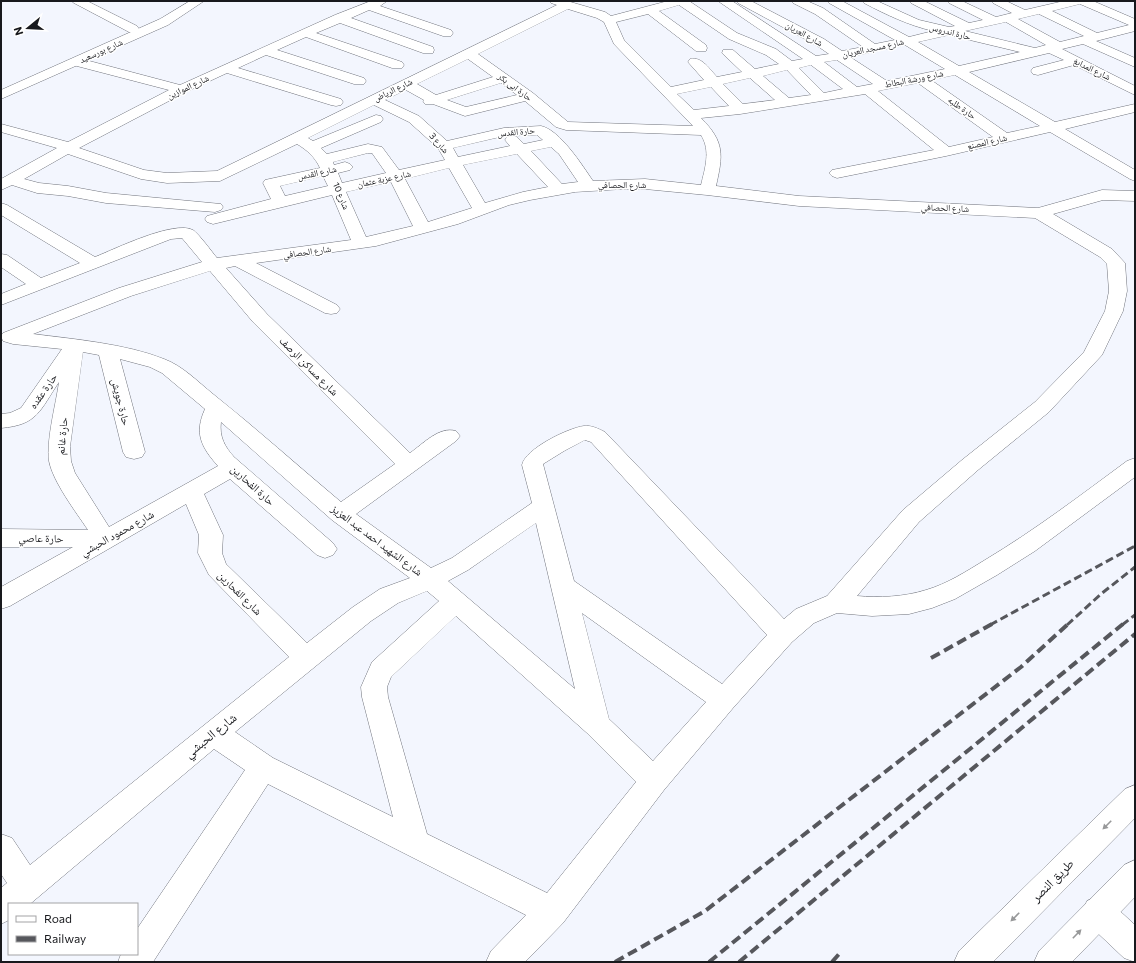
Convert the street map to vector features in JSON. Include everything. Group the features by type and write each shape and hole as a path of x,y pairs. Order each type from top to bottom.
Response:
{"street":[{"path":"78,1 133,29"},
{"name":"شارع بورسعيد","path":"1,88 159,17 186,1"},
{"name":"شارع بورسعيد","path":"1,95 78,62 164,22 198,1"},
{"path":"609,20 682,1 733,36 765,48 789,65 821,98"},
{"path":"724,1 757,21 813,60 860,90 946,152"},
{"name":"شارع العريان","path":"742,1 792,26 840,55 884,85"},
{"path":"797,1 819,11 873,48"},
{"path":"833,1 907,41 1051,128 1135,176"},
{"name":"حارة اندروس","path":"868,1 904,19 948,32 1035,52"},
{"path":"915,1 968,27"},
{"path":"953,1 995,21"},
{"path":"997,1 1024,14"},
{"name":"شارع مسجد العريان","path":"667,92 948,32 1024,14 1042,5 1056,6 1079,1"},
{"path":"1083,1 1135,23"},
{"path":"375,3 447,33"},
{"name":"شارع الموازين","path":"6,182 181,89 305,32 375,3"},
{"path":"561,3 601,15 609,20 618,41 706,131 713,142 715,153 707,190"},
{"name":"شارع الرياض","path":"220,176 468,53 561,3"},
{"path":"1042,5 1090,38 1135,63"},
{"path":"649,10 701,48"},
{"path":"339,18 428,50"},
{"name":"شارع المدابغ","path":"1008,18 1076,61 1135,91"},
{"name":"شارع ورشة البطاط","path":"690,115 740,110 821,98 957,71 1135,28"},
{"path":"305,32 397,65"},
{"path":"1117,32 1135,40"},
{"path":"266,51 359,81"},
{"name":"حارة ابى بكر","path":"468,53 528,96 561,124 573,127 706,131"},
{"path":"728,53 787,103"},
{"path":"1038,71 1076,61"},
{"path":"78,62 181,89"},
{"path":"695,62 740,110"},
{"path":"226,68 336,102"},
{"path":"400,111 504,78"},
{"name":"حارة طلبه","path":"919,78 1004,138"},
{"path":"406,84 435,100 469,112 528,96"},
{"name":"شارع 3","path":"374,100 400,111 414,119 444,146 481,210"},
{"name":"شارع المصنع","path":"837,173 946,152 1135,108"},
{"path":"1113,113 1130,122"},
{"path":"312,147 376,119"},
{"path":"1,128 68,148 141,174 167,178 220,176 214,213 187,234 168,234 40,285 4,296"},
{"name":"حارة القدس","path":"444,146 464,128 504,132 541,130 564,151 588,185"},
{"path":"504,132 558,189"},
{"name":"شارع 10","path":"297,138 312,147 327,165 361,244"},
{"name":"شارع عزبة عثمان","path":"214,213 280,202 520,148 555,142"},
{"path":"327,165 372,148 377,150 396,177 423,230"},
{"name":"شارع القدس","path":"280,202 271,183 327,165"},
{"path":"6,182 37,188 68,191 106,198 214,213"},
{"name":"شارع الحصافي","path":"6,337 125,292 214,264 361,244 423,230 529,195 588,185 645,184 799,201 1038,213"},
{"path":"1038,213 1102,195 1135,196"},
{"path":"1,208 93,263"},
{"path":"502,962 552,912 654,781 783,635 805,616 836,603 911,516 970,465 1042,407 1092,354 1114,311 1118,291 1116,263 1106,253 1038,213"},
{"name":"شارع مساكن الرصف","path":"187,234 260,318 409,465"},
{"path":"1,259 40,285"},
{"path":"238,261 331,309"},
{"name":"شارع الشهيد احمد عبد العزيز","path":"6,337 75,345 143,358 169,369 216,407 340,514 456,601 597,725 654,781"},
{"name":"حارة عقده","path":"1,421 14,420 28,413 75,345"},
{"name":"حارة غانم","path":"75,345 59,447 60,461 64,474 105,540"},
{"name":"حارة جويش","path":"108,352 134,452"},
{"name":"حارة الفحارين","path":"216,407 211,418 210,430 212,442 218,452 232,468 325,549"},
{"path":"597,725 544,506 533,467 533,462 538,456 574,437 583,433 592,433 598,437 783,635"},
{"path":"340,514 449,436"},
{"path":"836,603 857,607 900,605 932,598 958,587 1015,554 1135,466"},
{"name":"شارع محمود الحبشي","path":"1,599 232,468"},
{"name":"شارع الفحارين","path":"191,491 211,536 210,553 217,569 306,658"},
{"name":"شارع الحبشي","path":"1,908 212,734 362,614 389,596 430,580 460,564 544,506"},
{"name":"حارة عاصي","path":"1,538 105,540"},
{"path":"563,586 724,700"},
{"path":"415,843 375,697 374,687 381,670 456,601"},
{"path":"212,734 263,767 552,912"},
{"path":"134,962 263,767"},
{"name":"طريق النصر","path":"970,962 1135,798"},
{"path":"1,848 27,886"},
{"path":"1050,962 1135,875"},
{"path":"1098,912 1135,947"}],"railway":[{"path":"990,625 1135,546"},
{"path":"1067,625 1101,594 1135,567"},
{"path":"1122,625 1135,615"},
{"path":"931,658 992,624"},
{"path":"615,962 705,911 1021,667 1068,624"},
{"path":"709,962 1123,624"},
{"path":"739,962 1135,634"},
{"path":"832,962 839,954"}]}
